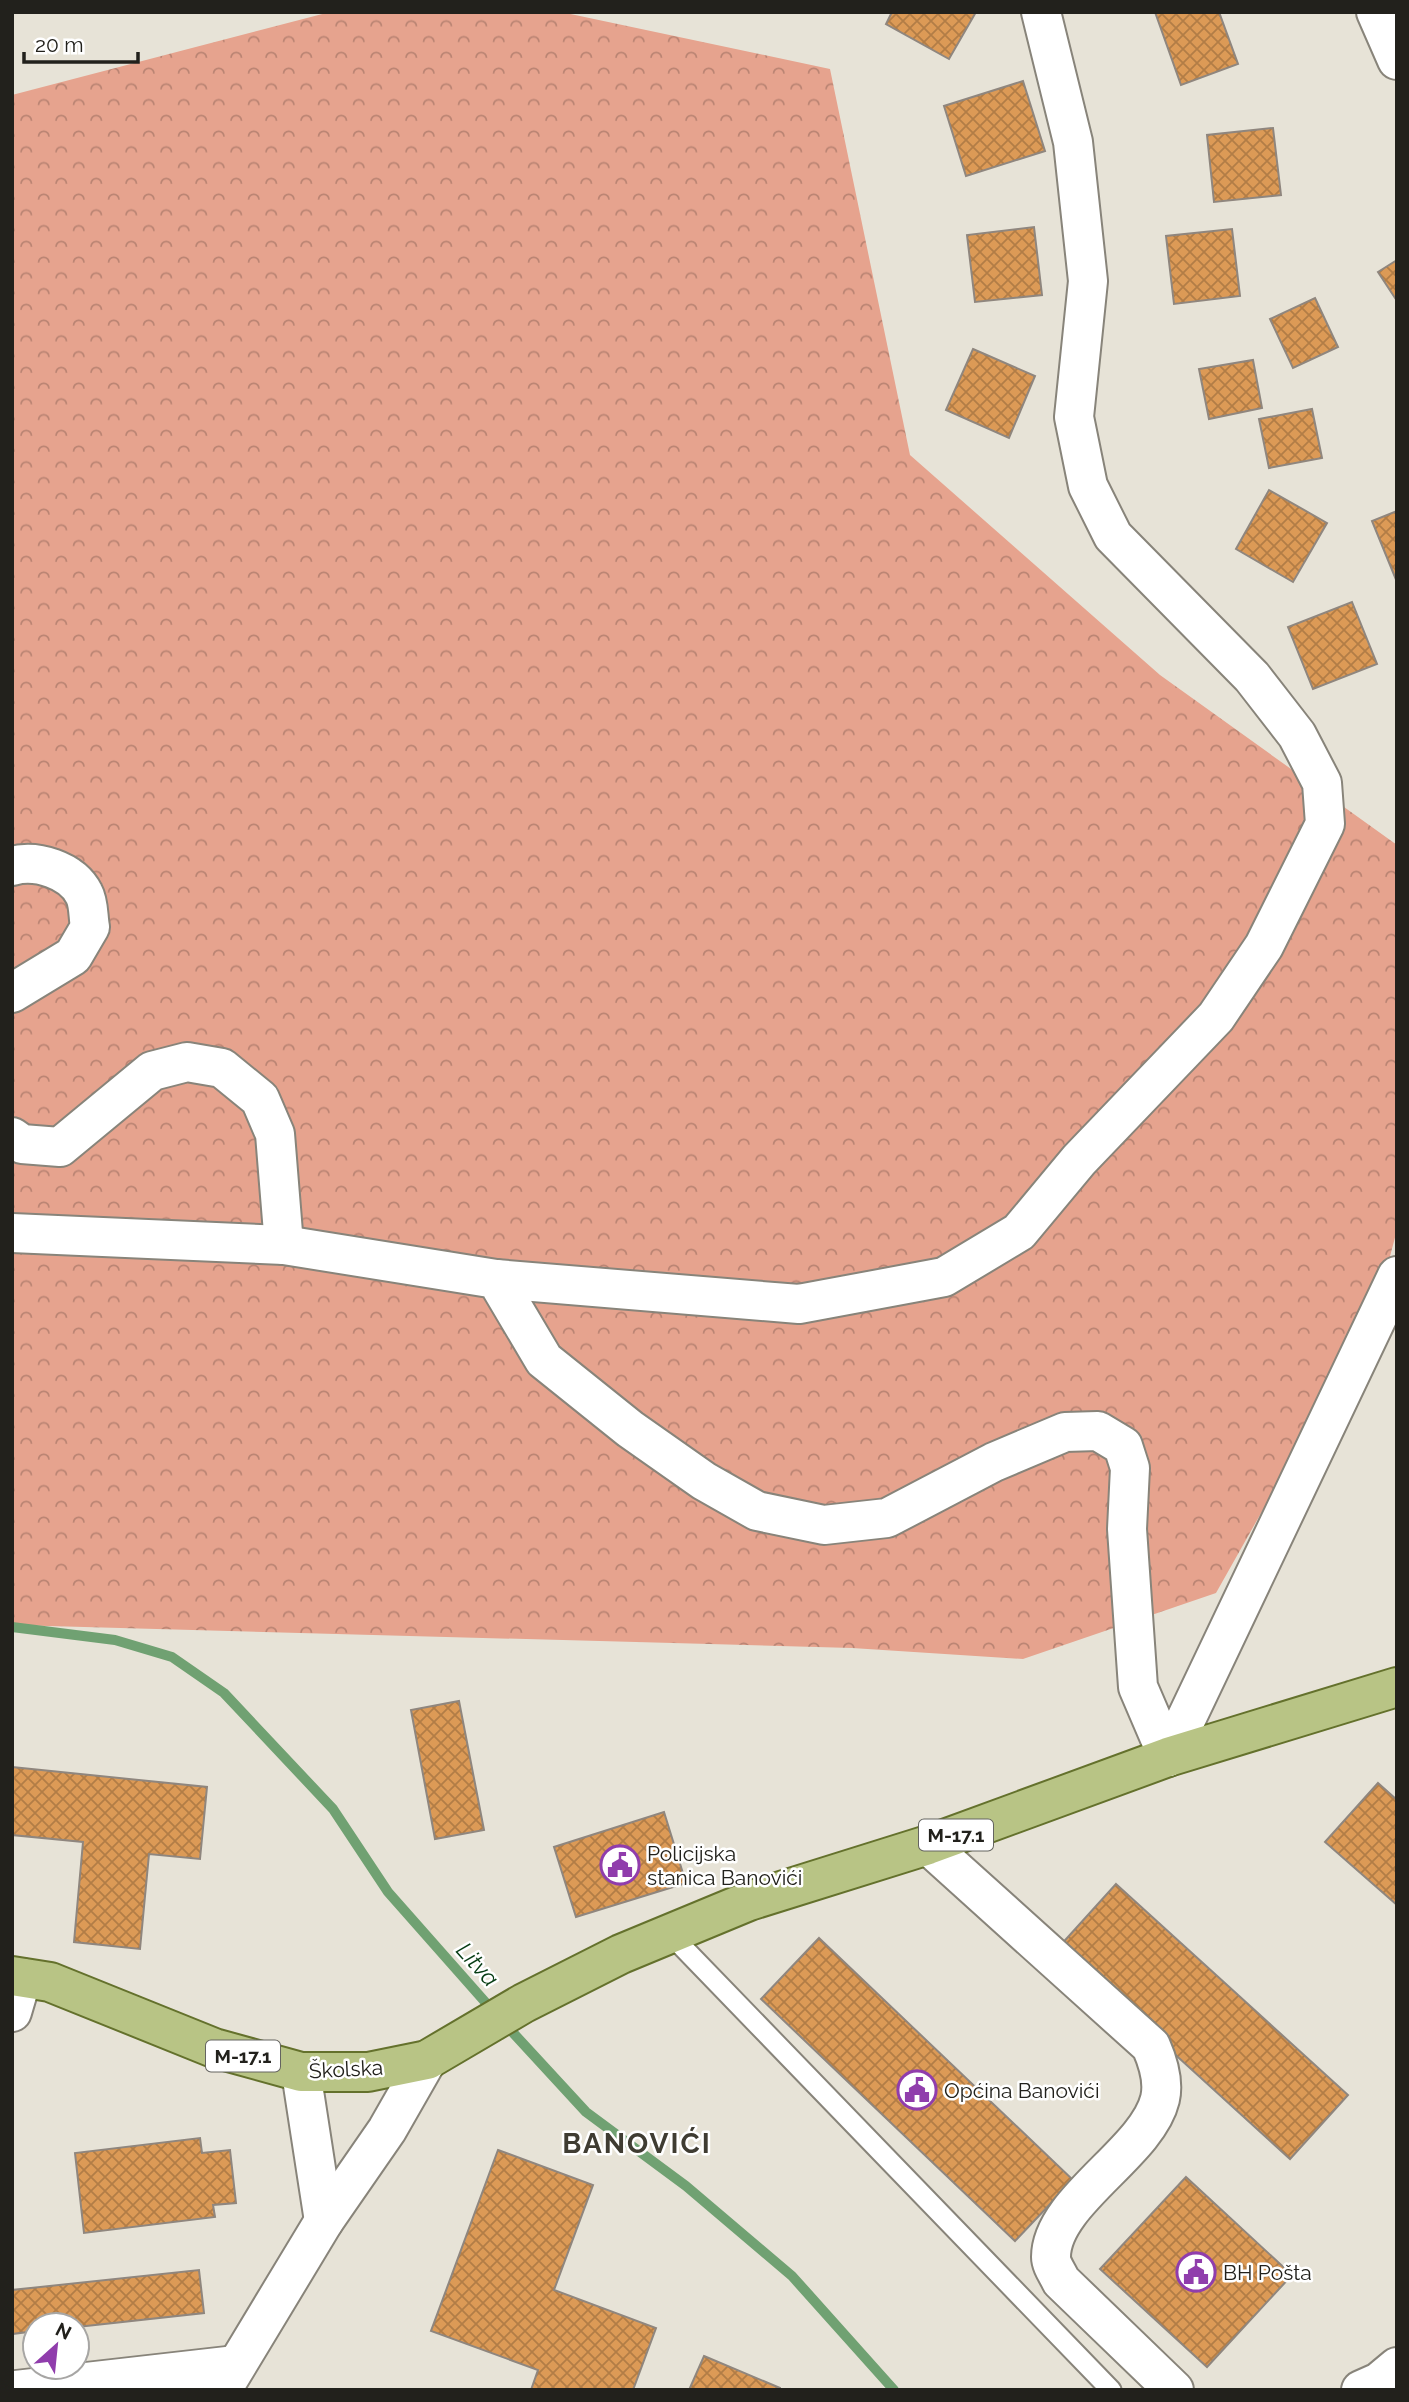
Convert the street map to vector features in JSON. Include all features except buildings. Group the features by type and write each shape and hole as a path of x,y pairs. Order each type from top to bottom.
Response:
{"main road":[{"name":"M-17.1","path":"670,1934 749,1901 928,1845 1168,1758 1397,1687"},
{"name":"Školska","path":"15,1989 50,1982 214,2048 301,2072 368,2072 427,2060 524,2003 621,1954 670,1934"}],"street":[{"path":"12,1233 284,1245 496,1279 799,1304 944,1277 1019,1232 1079,1160 1216,1017 1264,946 1325,824 1322,783 1297,735 1252,677 1113,536 1088,486 1074,417 1088,281 1073,142 1041,12"},
{"path":"1376,12 1397,60"},
{"path":"12,866 23,863 57,869 84,894 90,927 73,956 12,993"},
{"path":"12,1137 22,1144 60,1147 152,1071 187,1062 222,1068 260,1099 275,1134 284,1245"},
{"path":"1168,1758 1397,1276"},
{"path":"496,1279 544,1360 704,1481 757,1511 824,1525 887,1518 994,1462 1065,1432 1098,1431 1123,1446 1130,1468 1127,1530 1138,1687 1168,1758"},
{"path":"928,1845 1151,2046 1159,2067 1160,2098 1149,2121 1055,2232 1051,2260 1061,2281 1174,2390"},
{"path":"16,2390 229,2377 324,2221 387,2130 427,2060"},
{"path":"301,2072 324,2221"},
{"path":"1361,2390 1379,2382 1397,2367"}],"lane":[{"path":"670,1934 1111,2390"}],"green space":[{"path":"330,12 561,12 830,69 910,455 1160,675 1397,845 1397,1230 1376,1309 1216,1593 1023,1659 852,1648 12,1625 12,95"}],"waterway":[{"name":"Litva","path":"12,1627 115,1640 172,1657 224,1693 333,1809 388,1892 494,2012"},
{"name":"Litva","path":"505,2024 586,2112 686,2186 792,2276 894,2390"}],"place":[{"name":"Policijska stanica Banovići","path":"620,1865"},
{"name":"Općina Banovići","path":"917,2090"},
{"name":"BH Pošta","path":"1196,2272"}],"district":[{"name":"BANOVIĆI","path":"637,2143"}]}
